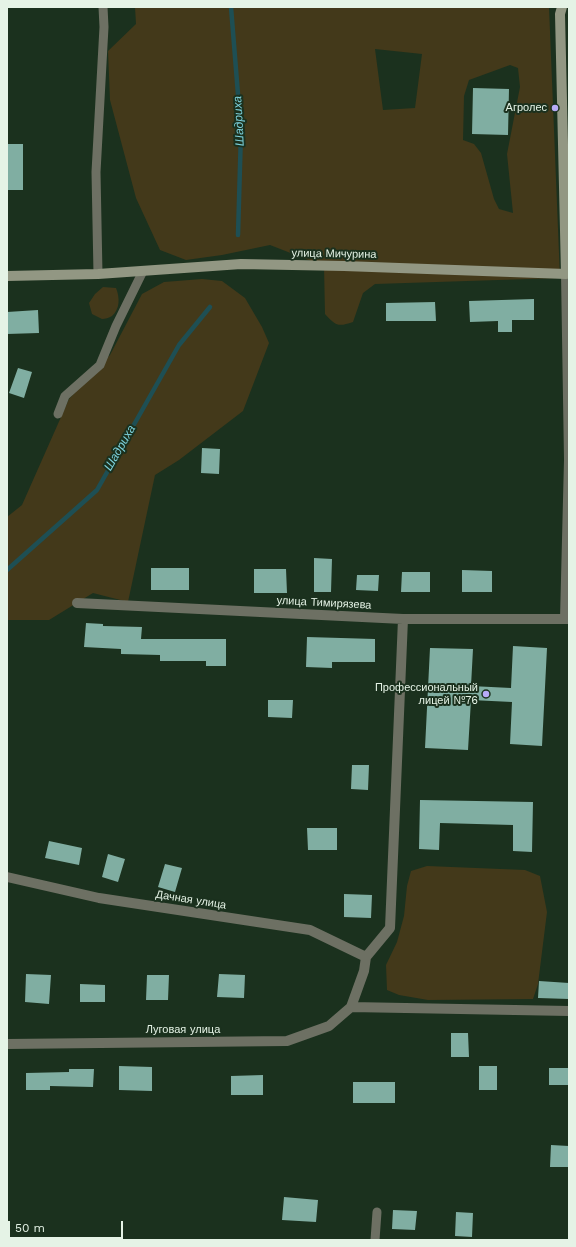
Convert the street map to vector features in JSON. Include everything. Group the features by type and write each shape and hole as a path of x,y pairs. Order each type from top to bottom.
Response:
{"street":[{"path":"562,7 560,14 566,155 568,274 569,460 567,619"},
{"name":"улица Мичурина","path":"7,276 98,274 241,264 568,274"},
{"name":"улица Тимирязева","path":"77,603 403,619 567,619"},
{"path":"403,619 390,928 366,957 364,971 351,1007 569,1011"},
{"name":"Дачная улица","path":"7,877 99,898 310,930 366,957"},
{"name":"Луговая улица","path":"7,1044 287,1041 329,1026 351,1007"}],"lane":[{"path":"98,274 96,172 104,27 103,7"},
{"path":"58,414 66,396 100,365 116,326 143,271"},
{"path":"375,1240 377,1212"}],"shaded area":[{"path":"135,7 549,7 560,278 375,284 363,293 353,322 340,325 332,321 325,314 324,266 270,245 222,255 186,260 160,250 136,198 110,100 108,51 136,24","holes":["375,49 422,54 415,108 383,110","510,65 518,68 520,87 507,154 513,213 499,209 494,199 481,153 474,144 463,140 464,96 469,80"]},
{"path":"202,279 222,281 245,298 262,327 269,343 243,411 179,460 155,475 128,602 93,593 49,620 7,620 7,517 22,505 69,399 110,355 142,294 164,282"},
{"path":"103,287 116,288 118,307 112,316 102,319 92,314 89,303 95,294"},
{"path":"427,866 525,870 540,876 547,912 538,984 533,999 428,1000 399,995 387,990 386,965 397,942 404,916 407,886 411,871"}],"building":[{"path":"473,88 509,89 508,135 472,134"},
{"path":"7,144 23,144 23,190 7,190"},
{"path":"534,299 534,320 512,320 512,332 498,332 498,321 470,322 469,301"},
{"path":"435,302 436,321 386,321 386,303"},
{"path":"38,310 39,333 7,334 7,312"},
{"path":"18,368 32,372 24,398 9,393"},
{"path":"202,448 220,449 219,474 201,473"},
{"path":"314,558 332,559 331,592 314,592"},
{"path":"151,568 189,568 189,590 151,590"},
{"path":"254,569 286,569 287,593 254,593"},
{"path":"462,570 492,571 492,592 462,592"},
{"path":"402,572 430,572 430,592 401,592"},
{"path":"357,575 379,575 378,591 356,590"},
{"path":"86,623 103,624 103,626 142,627 141,639 226,639 226,666 206,666 206,661 160,661 160,655 121,654 121,649 84,647"},
{"path":"307,637 375,639 375,662 332,662 332,668 306,667"},
{"name":"Профессиональный лицей №76","path":"513,646 547,648 542,746 510,744 512,702 471,700 468,750 425,748 430,648 473,649 471,686 511,688"},
{"path":"268,700 293,700 292,718 268,717"},
{"path":"352,765 369,765 368,790 351,789"},
{"path":"420,800 533,802 532,852 513,851 513,825 440,823 439,850 419,849"},
{"path":"307,828 337,828 337,850 308,850"},
{"path":"49,841 82,848 79,865 45,858"},
{"path":"108,854 125,859 118,882 102,877"},
{"path":"165,864 182,868 175,892 158,887"},
{"path":"344,894 372,895 371,918 344,917"},
{"path":"26,974 51,975 49,1004 25,1002"},
{"path":"219,974 245,975 244,998 217,997"},
{"path":"147,975 169,975 168,1000 146,1000"},
{"path":"539,981 569,983 569,999 538,998"},
{"path":"80,984 105,985 105,1002 80,1002"},
{"path":"451,1033 468,1033 469,1057 451,1057"},
{"path":"119,1066 152,1067 152,1091 119,1090"},
{"path":"479,1066 497,1066 497,1090 479,1090"},
{"path":"549,1068 569,1068 569,1085 549,1085"},
{"path":"69,1069 94,1069 93,1087 50,1086 50,1090 26,1090 26,1073 69,1072"},
{"path":"263,1075 263,1095 231,1095 231,1076"},
{"path":"353,1082 395,1082 395,1103 353,1103"},
{"path":"551,1145 569,1146 569,1167 550,1167"},
{"path":"284,1197 318,1200 316,1222 282,1220"},
{"path":"393,1210 417,1211 415,1230 392,1229"},
{"path":"456,1212 473,1213 472,1237 455,1236"}],"waterway":[{"name":"Шадриха","path":"231,7 241,132 238,235"},
{"name":"Шадриха","path":"7,570 97,490 179,345 210,307"}],"place":[{"name":"Агролес","path":"555,108"},
{"name":"Профессиональный лицей №76","path":"486,694"}]}
